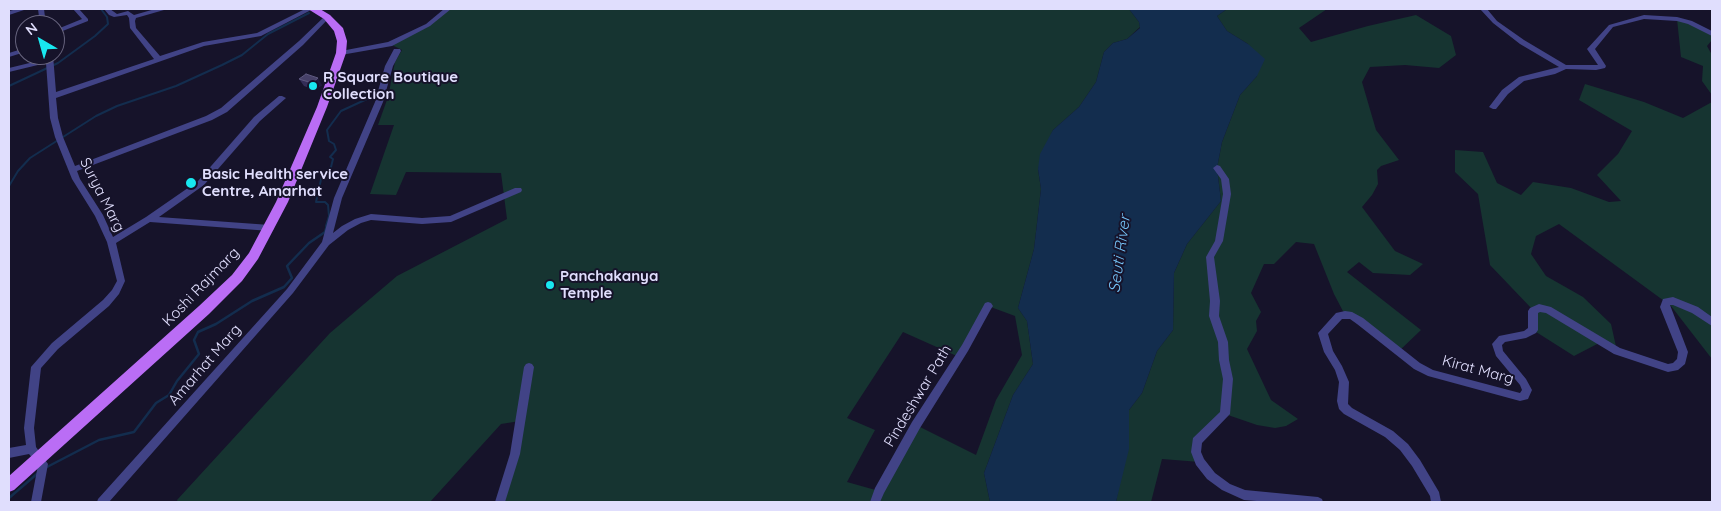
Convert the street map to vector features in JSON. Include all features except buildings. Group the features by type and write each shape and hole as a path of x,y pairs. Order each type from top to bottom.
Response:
{"main road":[{"name":"Koshi Rajmarg","path":"9,485 39,461 223,292 246,267 270,228 322,107 341,53 341,35 334,24 312,9"}],"street":[{"path":"9,13 24,9"},
{"path":"65,28 86,20 76,9"},
{"path":"107,9 116,16 128,14 133,17 162,9"},
{"path":"53,96 214,40 259,35 312,9"},
{"path":"341,53 390,44 428,25 448,9"},
{"path":"1483,9 1495,22 1522,42 1565,67"},
{"path":"133,17 133,28 159,60"},
{"path":"1493,107 1505,92 1522,78 1552,72 1565,67 1596,68 1602,66 1591,50 1611,26 1644,17 1677,19 1690,22 1712,34"},
{"path":"72,170 209,118 224,110 327,18"},
{"path":"326,244 338,198 380,102 389,66 396,51"},
{"path":"9,70 35,65"},
{"name":"Surya Marg","path":"36,502 39,461 29,428 34,400 36,366 55,346 116,292 121,281 111,242 99,215 72,170 60,140 54,118 50,65"},
{"path":"111,242 149,219 201,183 257,119 282,98"},
{"path":"1217,168 1225,179 1227,194 1220,241 1210,257 1215,301 1214,316 1223,342 1228,379 1225,414 1197,441 1196,452 1200,462 1211,476 1226,487 1244,495 1318,502"},
{"path":"326,244 358,220 371,217 422,221 451,219 518,190"},
{"path":"149,219 270,228"},
{"name":"Amarhat Marg","path":"102,502 290,292 326,244"},
{"name":"Kirat Marg","path":"1436,502 1416,463 1404,448 1389,434 1348,411 1343,406 1344,382 1339,368 1329,352 1323,333 1339,316 1352,316 1417,366 1431,373 1520,397 1525,396 1526,390 1523,382 1498,353 1497,344 1502,340 1526,334 1533,330 1533,310 1539,308 1548,310 1617,351 1668,368 1674,367 1682,361 1683,352 1665,307 1666,302 1673,301 1695,310 1712,322"},
{"name":"Pindeshwar Path","path":"875,502 878,491 916,425 965,348 988,306"},
{"path":"500,502 514,454 529,368"},
{"path":"9,453 39,461"}],"green space":[{"path":"448,9 1129,9 1139,22 1140,27 1127,39 1113,43 1104,52 1096,82 1079,107 1053,130 1038,169 1041,189 1034,249 1018,308 1027,321 1033,364 1013,395 984,473 990,502 500,502 514,454 520,421 501,424 430,502 178,502 177,500 330,333 397,276 507,219 501,173 406,172 396,195 370,194 394,125 378,125 388,97 395,62 402,50 390,44 410,36","holes":["988,306 1015,316 1022,355 996,400 976,455 916,425 879,491 847,482 875,430 847,418 903,332 959,357"]},
{"path":"1227,9 1327,9 1299,28 1311,42 1416,15 1451,36 1456,55 1439,68 1405,65 1370,67 1362,82 1376,130 1399,160 1381,166 1377,170 1378,184 1362,207 1395,251 1423,264 1410,275 1373,273 1359,262 1347,272 1421,330 1398,352 1345,315 1334,294 1314,244 1296,242 1274,264 1264,264 1251,293 1261,312 1256,321 1257,331 1247,349 1271,400 1298,419 1286,426 1275,428 1257,425 1225,414 1197,441 1200,462 1162,459 1151,502 1116,502 1129,429 1129,410 1142,393 1157,351 1173,330 1174,273 1187,244 1221,201 1217,168 1222,142 1240,95 1257,76 1248,44 1227,31 1217,16"},
{"path":"1677,19 1690,22 1712,34 1712,40 1707,46 1712,55 1712,95 1702,81 1703,66 1681,57"},
{"path":"1585,84 1644,102 1683,118 1712,102 1712,359 1671,306 1559,224 1536,236 1531,254 1546,276 1583,297 1611,324 1617,351 1601,342 1574,356 1533,330 1533,310 1490,265 1478,194 1455,172 1455,150 1483,152 1497,183 1521,195 1533,182 1571,188 1609,202 1621,201 1597,175 1618,154 1632,131 1579,100"}],"water":[{"name":"Seuti River","path":"1129,9 1227,9 1217,16 1227,31 1248,44 1265,59 1257,76 1240,95 1222,142 1217,168 1221,201 1187,244 1174,273 1173,330 1157,351 1142,393 1129,410 1129,449 1116,502 990,502 984,473 1013,395 1033,364 1027,321 1018,308 1034,249 1041,189 1038,169 1040,154 1053,130 1079,107 1096,82 1104,52 1113,43 1127,39 1140,28 1139,22"}],"waterway":[{"path":"9,86 58,63 95,36 108,24 107,17 101,9"},
{"path":"9,186 18,171 30,158 96,116 117,106 176,86 222,65 242,55 268,34 309,13"},
{"path":"326,226 329,216 328,205 325,202 316,202 322,175 331,167 333,159 330,157 336,150 334,144 329,141 327,130 341,111 380,93"},
{"path":"47,467 99,440 134,432 156,403 169,395 177,381 199,354 194,340 198,332 216,324 252,301 284,287 292,278 287,266 309,243 325,232 327,225"},
{"path":"9,498 38,473"}],"place":[{"name":"R Square Boutique Collection","path":"313,86"},
{"name":"Basic Health service Centre, Amarhat","path":"191,183"},
{"name":"Panchakanya Temple","path":"550,285"}]}
